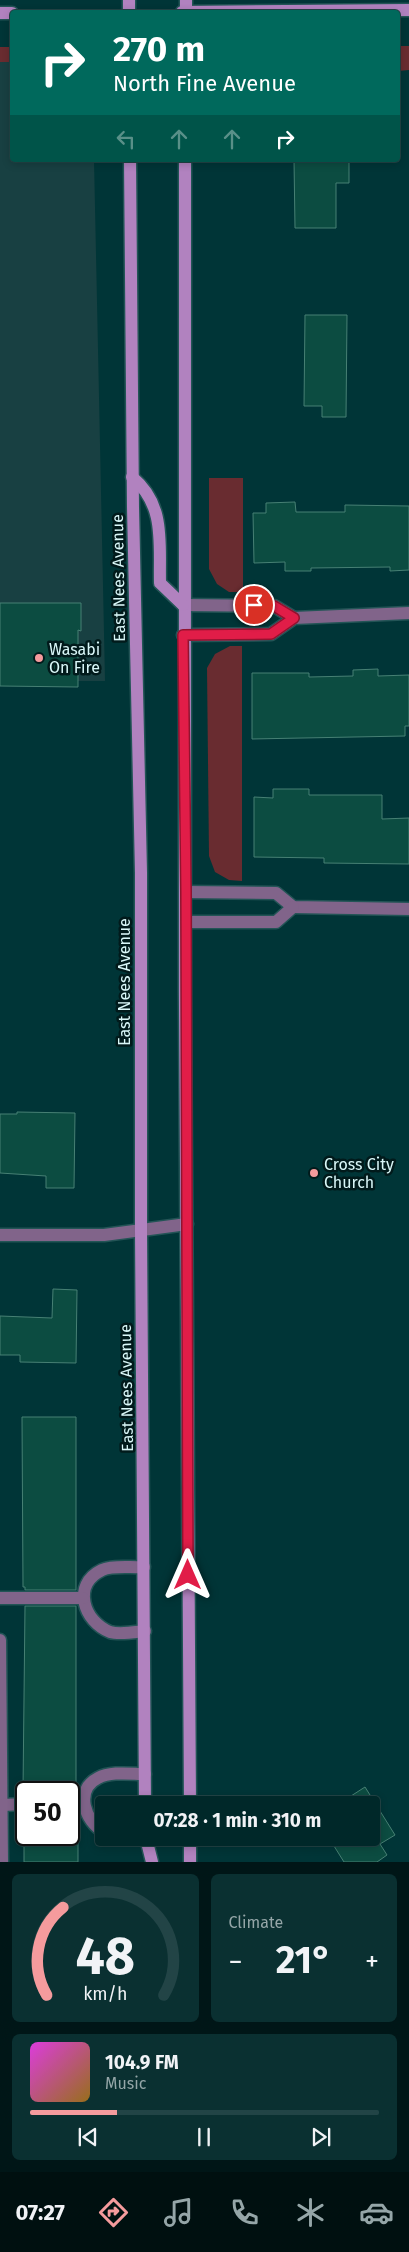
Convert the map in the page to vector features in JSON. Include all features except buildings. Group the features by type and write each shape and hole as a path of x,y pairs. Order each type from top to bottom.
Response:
{"main road":[{"name":"East Nees Avenue","path":"130,162 132,477 140,873 140,1230 145,1796"},
{"path":"185,162 183,635 190,1796"},
{"path":"132,477 141,485 155,506 158,518 160,583 183,605"},
{"path":"146,1846 146,1862"},
{"path":"148,1846 152,1862"},
{"path":"190,1846 190,1862"}],"street":[{"path":"183,605 274,606 294,618"},
{"path":"183,635 271,634 294,618 409,614"},
{"path":"186,892 276,893 293,907 409,909"},
{"path":"186,922 276,922 293,907"},
{"path":"0,1235 104,1235 187,1224"},
{"path":"144,1567 102,1570 91,1578 83,1598 87,1611 96,1625 113,1633 145,1631"},
{"path":"0,1598 83,1598"},
{"path":"0,1640 2,1862"},
{"path":"95,1828 87,1815 84,1804 86,1790 93,1781 100,1776 145,1774"},
{"path":"2,1805 15,1804"}],"shaded area":[{"path":"400,46 409,46 409,70 400,71"},
{"path":"0,47 10,47 10,62 0,62"},
{"path":"0,62 10,62 10,162 94,162 105,681 0,681"},
{"path":"209,478 243,478 243,592 229,592 217,584 209,569"},
{"path":"230,646 242,646 242,881 229,880 215,872 209,856 207,668 215,654"}],"place":[{"name":"Wasabi On Fire","path":"39,658"},
{"name":"Cross City Church","path":"314,1173"}],"route":[{"path":"188,1575 186,892 183,635 271,634 294,618 274,606 254,605"}]}
